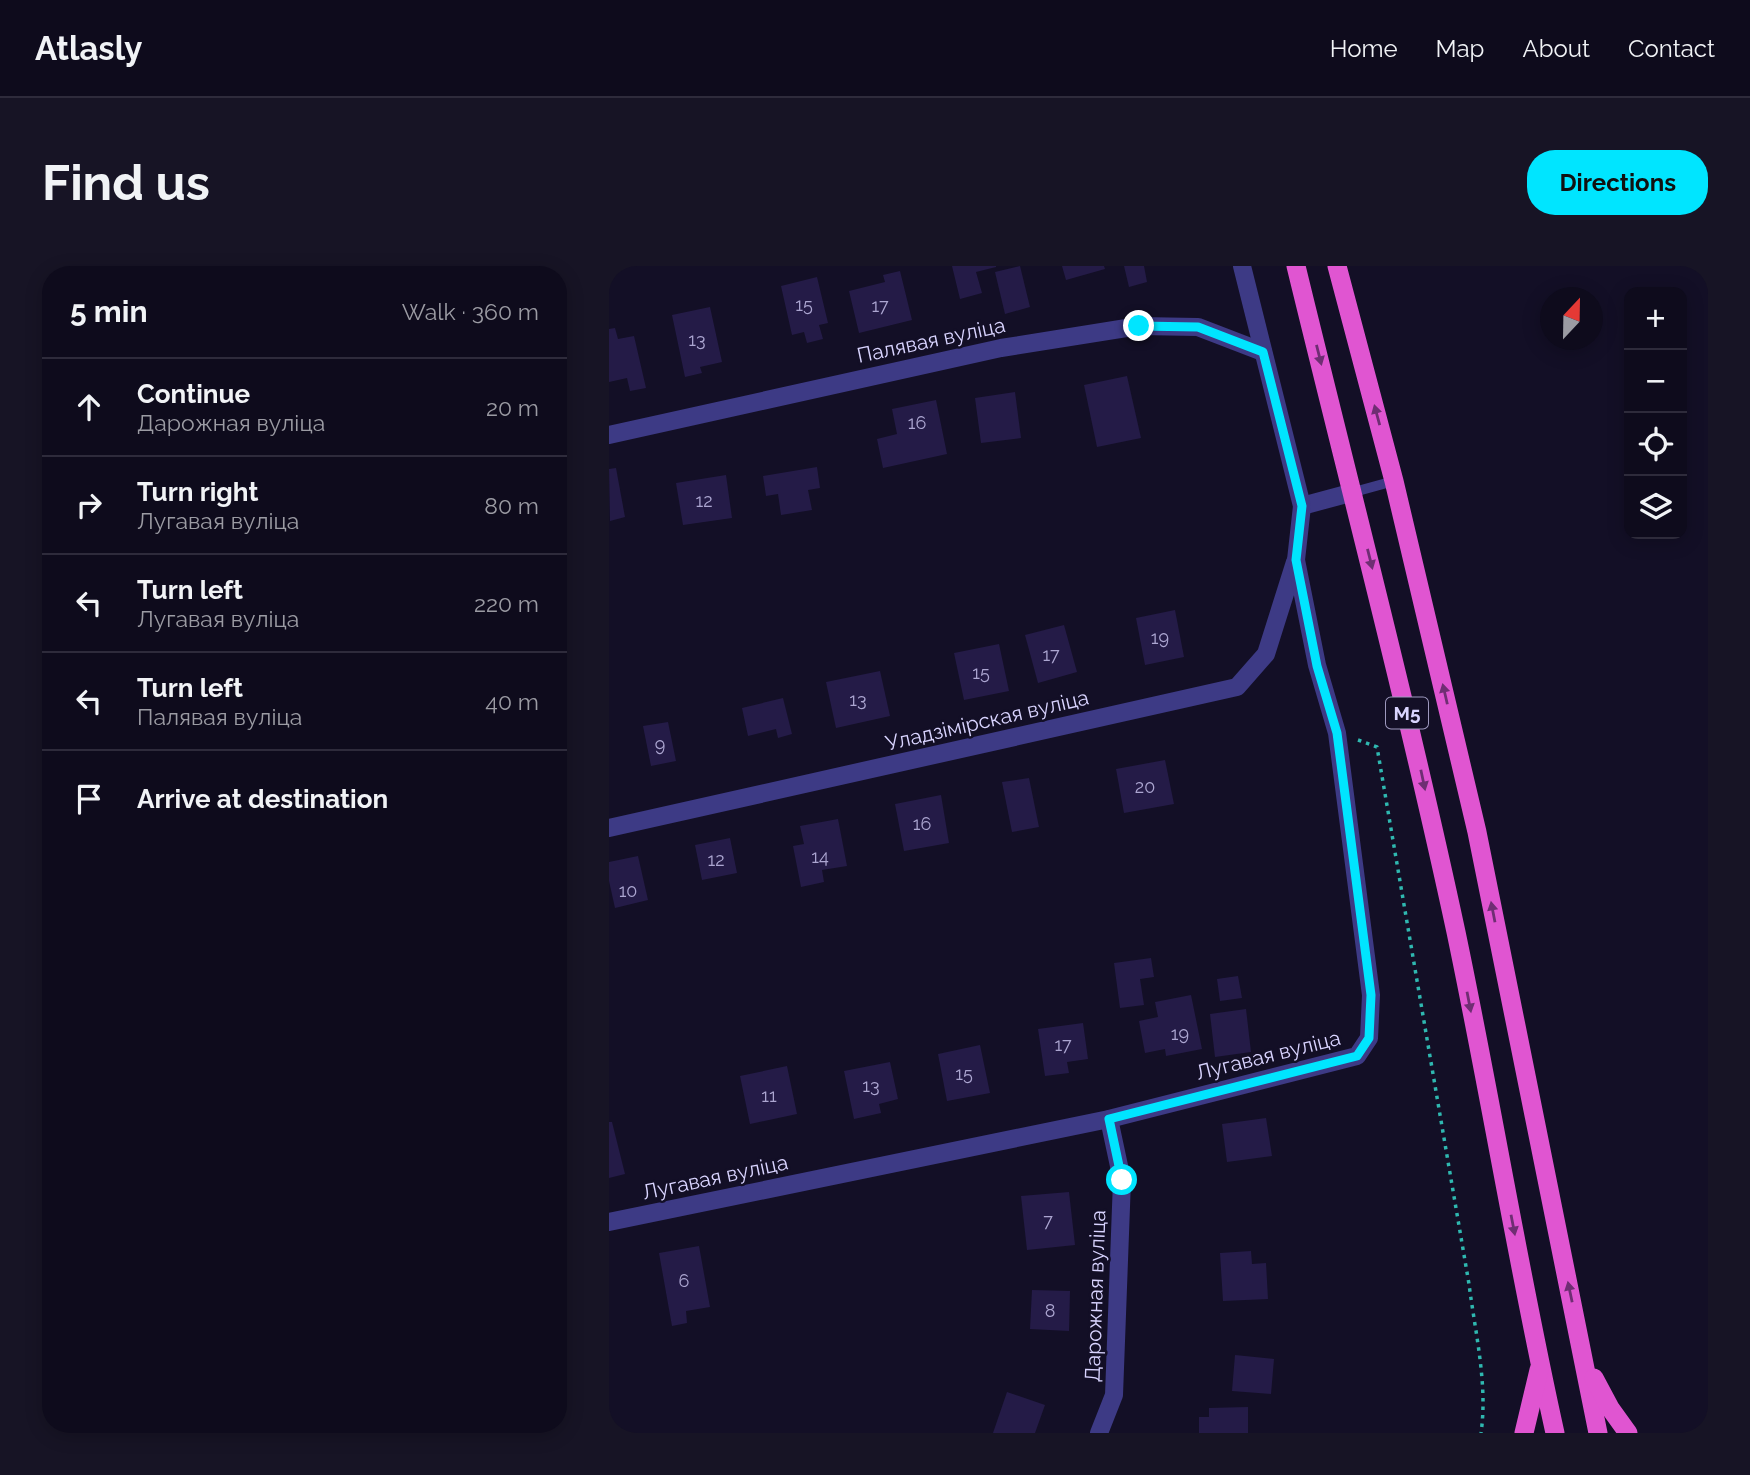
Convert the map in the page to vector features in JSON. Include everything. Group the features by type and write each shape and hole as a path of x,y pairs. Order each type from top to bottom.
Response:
{"highway":[{"name":"М5","path":"1296,266 1419,762 1555,1433"},
{"name":"М5","path":"1337,266 1394,481 1477,832 1598,1433"},
{"path":"1584,1359 1610,1408 1629,1433"},
{"path":"1524,1433 1540,1366"}],"street":[{"name":"Лугавая вуліца","path":"609,1222 1109,1119 1357,1056 1369,1038 1371,995 1337,733 1317,666 1296,560 1302,506 1241,266"},
{"name":"Палявая вуліца","path":"609,435 1001,348 1139,326 1198,327 1263,352"},
{"path":"1302,506 1354,492"},
{"name":"Уладзімірская вуліца","path":"609,828 1237,687 1266,654 1296,560"},
{"name":"Дарожная вуліца","path":"1099,1433 1114,1395 1122,1180 1109,1119"}],"lane":[{"path":"1354,492 1394,481"}],"path":[{"path":"1377,747 1469,1284 1479,1357 1483,1415 1481,1433"}],"building":[{"path":"952,266 996,267 976,272 982,293 960,299"},
{"path":"1020,266 1030,307 1005,314 995,272"},
{"path":"1062,266 1104,266 1105,269 1066,280"},
{"path":"1124,266 1144,266 1147,282 1129,287"},
{"path":"900,271 912,320 859,333 849,291 885,282 883,275"},
{"path":"817,277 828,323 819,325 823,339 807,343 804,332 792,335 781,286"},
{"path":"710,307 722,362 700,367 702,373 685,377 672,315"},
{"path":"615,328 618,339 634,336 646,388 630,391 627,378 609,382 609,329"},
{"path":"1127,376 1141,438 1097,447 1084,385"},
{"path":"1015,392 1021,438 981,443 975,398"},
{"path":"936,400 947,454 883,468 877,439 897,434 892,409"},
{"path":"817,467 820,488 808,490 812,510 781,515 778,494 766,496 763,476"},
{"path":"616,468 625,517 610,521 609,469"},
{"path":"726,475 732,518 683,525 676,483"},
{"path":"1175,610 1184,657 1145,665 1136,618"},
{"path":"1064,625 1077,672 1038,683 1025,635"},
{"path":"999,644 1009,691 964,700 954,653"},
{"path":"880,671 890,716 836,728 826,682"},
{"path":"783,698 792,734 778,738 776,729 748,736 742,708"},
{"path":"668,722 676,761 651,766 643,726"},
{"path":"1165,760 1174,804 1124,813 1116,769"},
{"path":"1029,778 1039,827 1012,832 1002,782"},
{"path":"941,795 949,843 904,851 895,804"},
{"path":"838,819 847,866 822,870 824,882 801,887 793,846 804,844 800,826"},
{"path":"730,838 737,873 702,880 695,845"},
{"path":"638,856 648,900 615,908 609,881 609,862"},
{"path":"1151,958 1154,977 1140,979 1144,1005 1120,1008 1114,963"},
{"path":"1238,976 1242,998 1220,1001 1217,979"},
{"path":"1191,995 1202,1049 1166,1056 1165,1049 1145,1053 1139,1021 1158,1017 1155,1002"},
{"path":"1246,1009 1251,1052 1215,1057 1210,1014"},
{"path":"1083,1023 1088,1059 1067,1062 1069,1073 1045,1076 1038,1029"},
{"path":"980,1045 990,1093 947,1101 938,1054"},
{"path":"890,1062 898,1099 879,1104 881,1113 854,1119 844,1071"},
{"path":"787,1066 797,1114 750,1124 740,1076"},
{"path":"1266,1118 1272,1156 1227,1162 1222,1124"},
{"path":"609,1122 612,1122 625,1174 609,1178"},
{"path":"1069,1192 1075,1245 1027,1250 1021,1196"},
{"path":"699,1246 710,1307 686,1311 687,1323 672,1326 659,1253"},
{"path":"1251,1251 1252,1264 1266,1263 1268,1299 1223,1301 1220,1253"},
{"path":"1032,1290 1070,1291 1069,1331 1030,1329"},
{"path":"1235,1355 1274,1359 1271,1394 1232,1391"},
{"path":"1007,1392 1045,1405 1035,1433 993,1433"},
{"path":"1248,1407 1248,1433 1199,1433 1199,1417 1209,1417 1209,1408"}],"route":[{"path":"1122,1180 1109,1119 1357,1056 1369,1038 1371,995 1337,733 1317,666 1296,560 1302,506 1263,352 1198,327 1139,326"}]}
